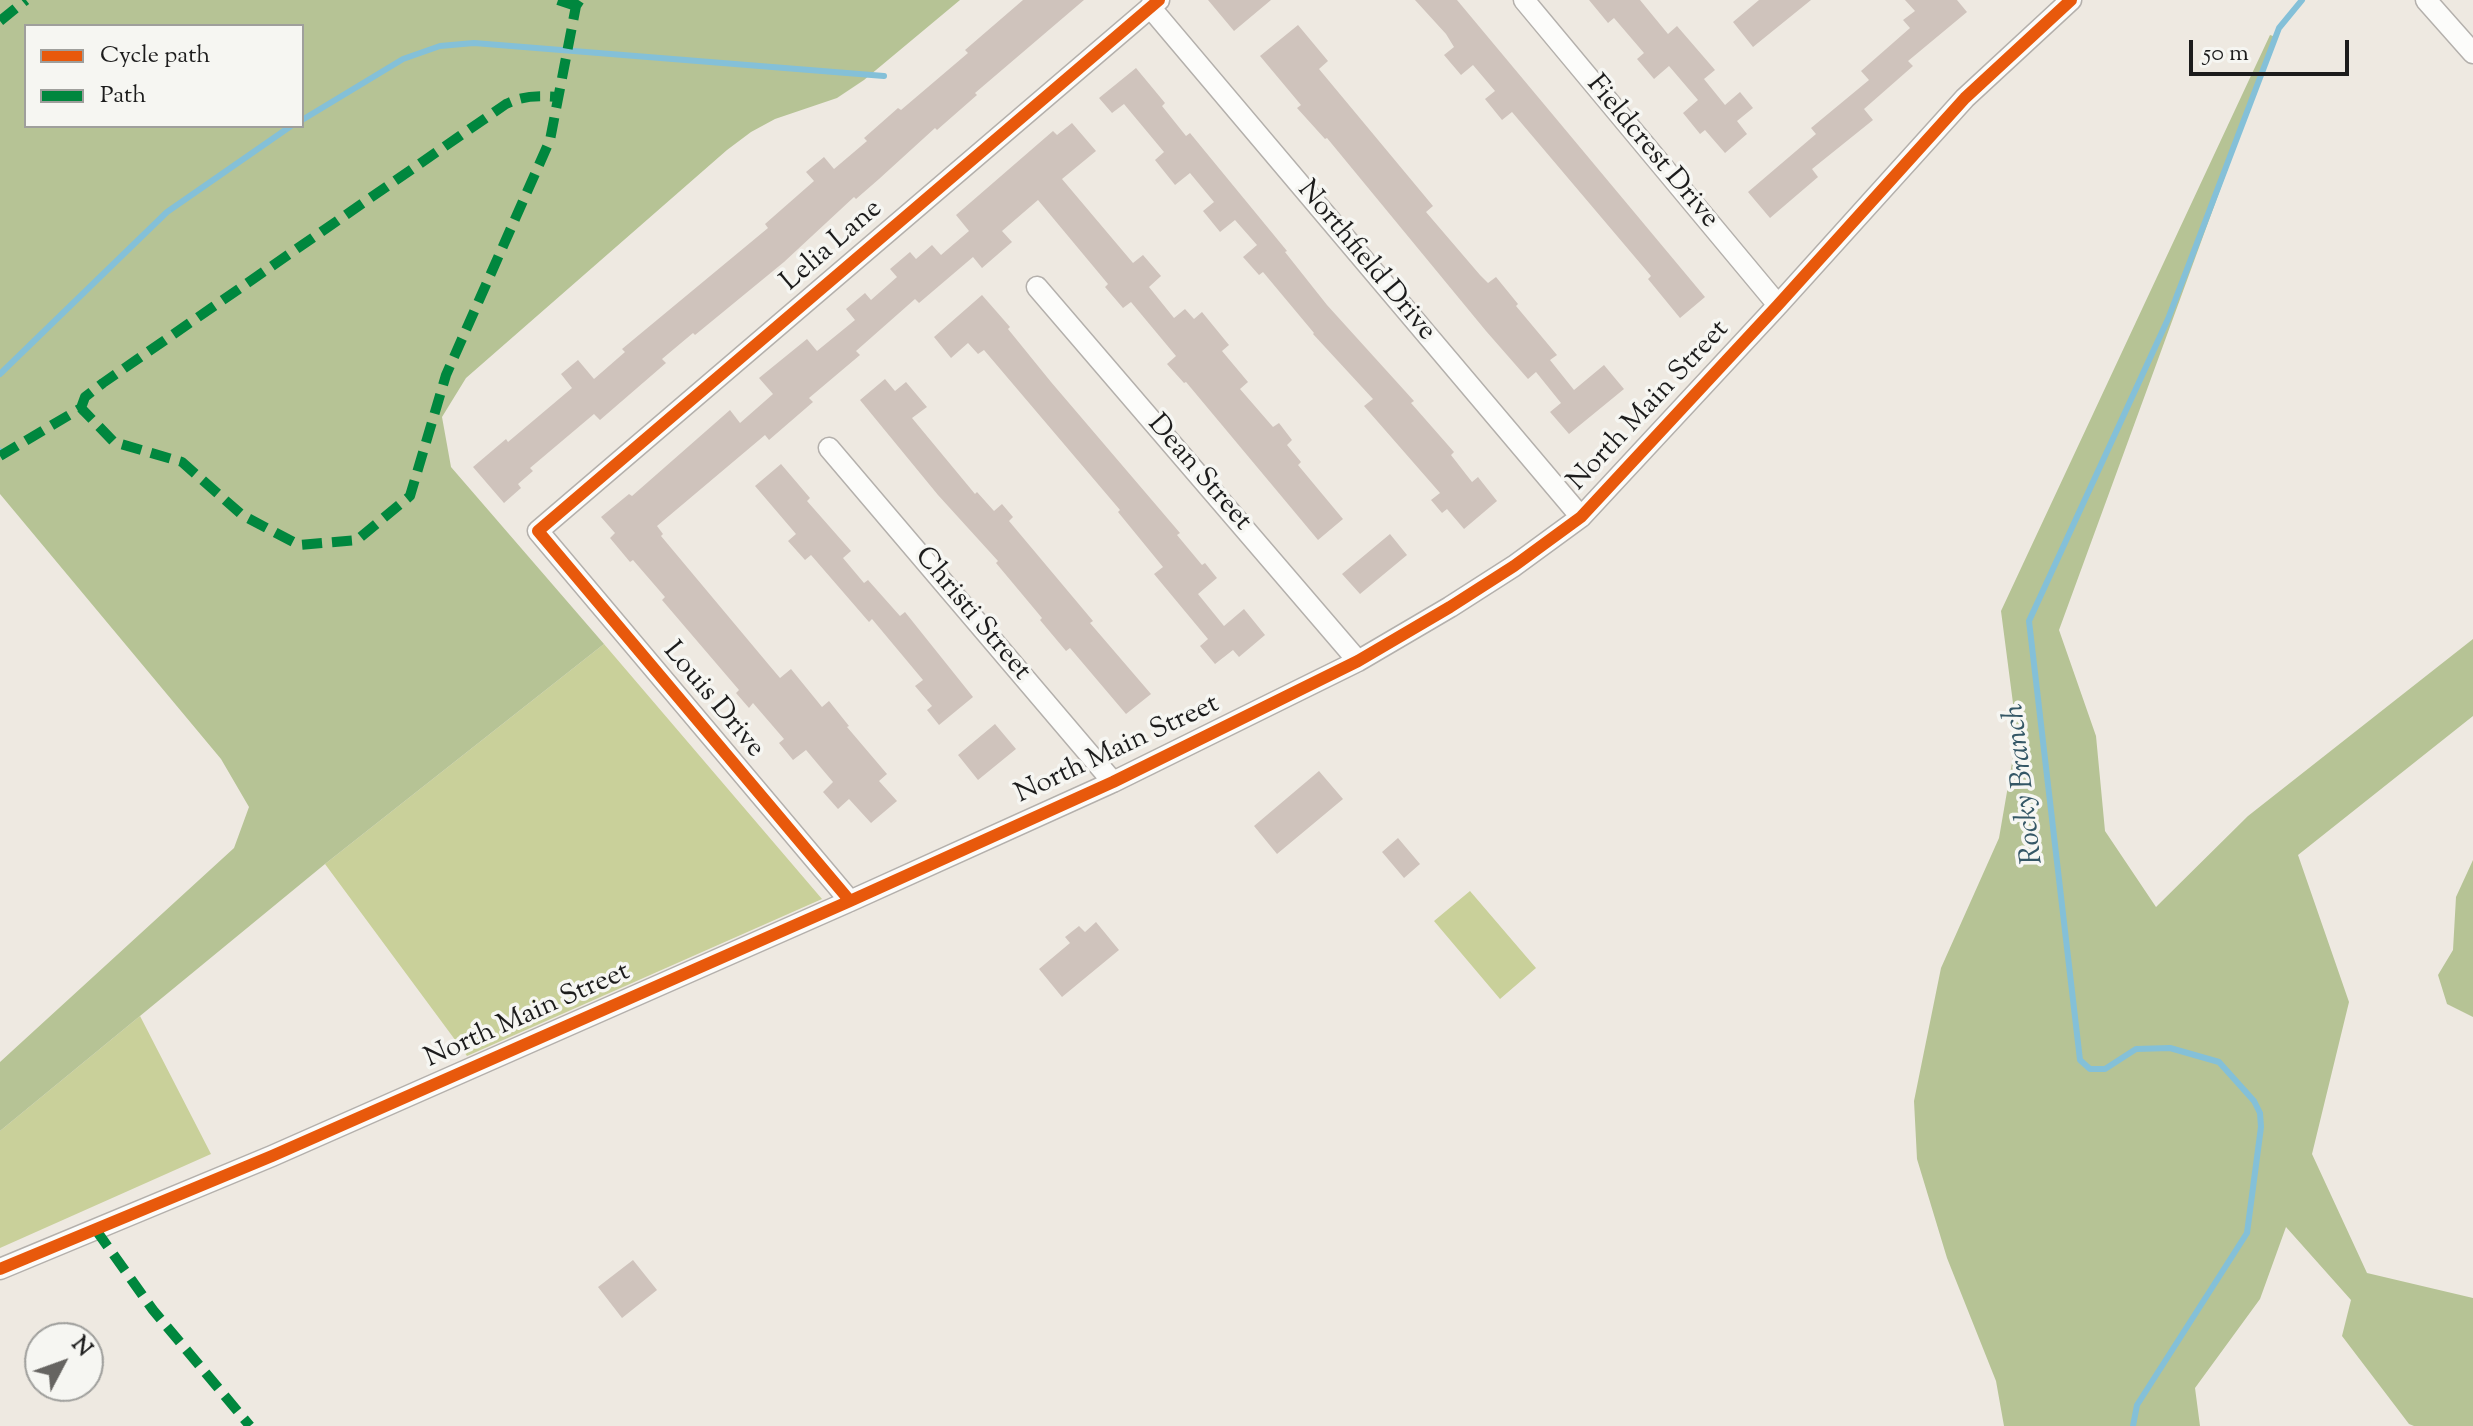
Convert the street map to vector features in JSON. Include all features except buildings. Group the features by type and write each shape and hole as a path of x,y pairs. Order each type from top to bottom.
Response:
{"street":[{"name":"Fieldcrest Drive","path":"1524,0 1778,305"},
{"name":"North Main Street","path":"0,1269 272,1156 1113,782 1358,661 1514,566 1581,517 1965,98 2071,0"},
{"path":"2426,0 2473,53"},
{"name":"Northfield Drive","path":"1154,4 1581,517"},
{"name":"Lelia Lane","path":"538,531 1154,4"},
{"name":"Dean Street","path":"1037,287 1358,661"},
{"name":"Christi Street","path":"829,448 1113,782"},
{"name":"Louis Drive","path":"538,531 850,901"}],"green space":[{"path":"0,0 960,0 864,80 837,98 775,119 727,150 466,378 442,417 451,467 604,644 325,864 0,1131 0,1062 234,848 249,807 221,759 0,494"},
{"path":"2270,35 2276,37 2059,630 2096,736 2105,831 2156,907 2248,816 2473,639 2473,716 2298,855 2349,1002 2312,1154 2367,1273 2473,1298 2473,1426 2409,1424 2342,1336 2351,1300 2286,1227 2260,1299 2195,1388 2200,1426 2004,1426 1996,1381 1947,1258 1917,1159 1914,1101 1941,968 1999,838 2017,734 2001,611"},
{"path":"604,644 822,899 467,1056 325,864"},
{"path":"2473,860 2473,1017 2447,1004 2438,975 2453,950 2456,897"},
{"path":"1470,891 1536,968 1500,999 1434,921"},
{"path":"140,1016 211,1154 0,1248 0,1131"}],"waterway":[{"name":"Rocky Branch","path":"2133,1426 2137,1405 2247,1233 2261,1127 2260,1113 2254,1101 2219,1062 2170,1048 2136,1049 2105,1069 2090,1069 2080,1060 2029,621 2168,319 2279,28 2302,0"},
{"path":"304,119 403,59 440,46 474,43 884,76"},
{"path":"0,374 167,212 288,128"},
{"path":"0,451 4,454"}],"marked path":[{"path":"0,21 26,0"},
{"path":"558,0 576,6"},
{"path":"0,456 81,408 114,442 182,462 242,515 299,545 357,540 410,496 446,375 550,140 576,6 580,0"},
{"path":"81,408 85,397 103,383 506,104 538,96 558,97"},
{"path":"96,1230 153,1310 250,1426"}],"cycle path":[{"path":"850,901 538,531 1159,0"},
{"path":"0,1269 272,1156 1113,782 1358,661 1450,607 1514,566 1581,517 1965,98 2071,0"}]}
